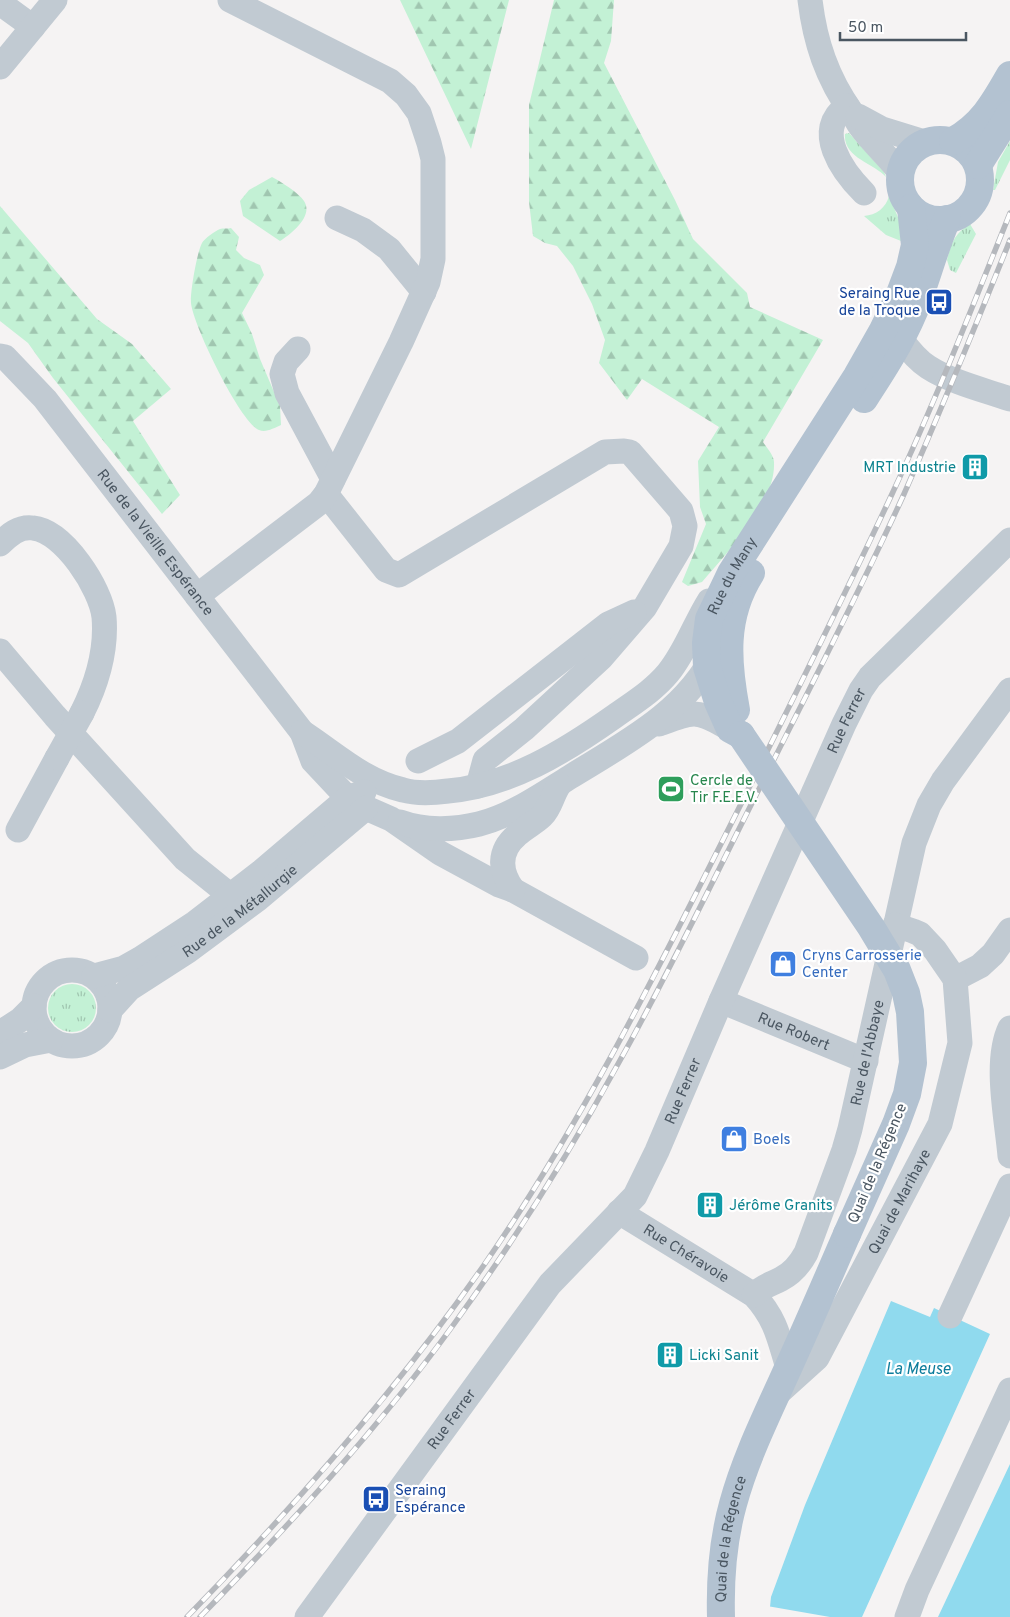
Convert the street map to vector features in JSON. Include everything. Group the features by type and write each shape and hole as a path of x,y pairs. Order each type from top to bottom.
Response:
{"main road":[{"path":"953,141 977,125 1010,75"},
{"path":"978,165 1010,114"},
{"path":"900,172 908,154 924,142 938,139 953,141 968,150 978,165 980,179 978,193 971,205 960,214 947,219 934,220 922,216 911,208"},
{"name":"Rue du Many","path":"738,577 857,376 898,299 910,267 915,246 911,208 903,198 899,185 900,172"},
{"name":"Rue du Many","path":"738,577 870,390 901,339 915,309 934,250 947,219"},
{"path":"735,732 718,702 707,667 706,643 709,619 738,577"},
{"path":"735,732 729,677 728,644 738,577"},
{"name":"Quai de la Régence","path":"721,1617 721,1581 726,1540 733,1505 745,1468 774,1396 896,1124 907,1094 913,1063 910,1012 906,993 897,970 871,927 735,732"}],"street":[{"path":"0,66 55,0"},
{"path":"197,596 319,503 330,486 401,342 428,282 433,259 433,159 419,114 406,95 390,81 230,0"},
{"path":"810,0 813,28 822,59 836,89 859,125 900,172"},
{"path":"0,3 33,27"},
{"path":"850,110 882,129 924,142"},
{"path":"850,110 837,116 833,124 831,141 844,171 864,193"},
{"path":"338,218 363,230 389,249 424,292"},
{"path":"901,339 912,354 929,368 1010,399"},
{"path":"298,349 286,362 282,374 287,393 330,486 386,570 399,575 605,452 630,452 681,511 685,526 681,546 645,606 601,658 524,729 485,760 478,786"},
{"name":"Rue de la Vieille Espérance","path":"2,350 45,399 302,732 313,761 358,802 391,819 440,852 499,886 513,890 636,958"},
{"path":"0,544 9,535 22,528 34,528 46,533 75,557 93,584 104,615 103,654 94,690 18,830"},
{"name":"Rue Ferrer","path":"307,1617 550,1284 635,1196 649,1170 721,1001 844,724 861,690 880,666 1010,540"},
{"name":"Rue du Many","path":"402,790 419,793 438,792 478,786 521,772 561,752 587,736 650,690 675,664 708,602 738,577"},
{"path":"418,761 458,741 608,624 645,606"},
{"path":"0,651 55,716 185,859 231,896"},
{"path":"650,728 690,690 707,667"},
{"name":"Rue de l'Abbaye","path":"754,1295 765,1286 789,1274 806,1253 844,1150 866,1061 894,925 914,843 929,805 951,769 1010,690"},
{"path":"391,819 406,824 435,828 456,828 478,824 515,811 650,728 683,715 701,714 710,717 735,732"},
{"name":"Rue de la Vieille Espérance","path":"302,732 366,777 402,790"},
{"path":"513,890 506,880 502,868 504,853 518,834 546,811 560,784"},
{"path":"358,802 361,792 385,796 402,790"},
{"name":"Rue de la Métallurgie","path":"0,1033 20,1020 34,1006 41,984 55,974 72,970 83,971 94,976 124,968 140,960 187,928 358,802"},
{"name":"Rue de la Métallurgie","path":"0,1058 25,1045 51,1040 61,1045 72,1046 84,1044 94,1039 108,1022 110,1010 129,989 188,951 258,899 358,802"},
{"path":"894,925 920,934 956,978 980,966 993,954 1010,930"},
{"path":"94,976 106,991 110,1010"},
{"name":"Quai de Marihaye","path":"774,1396 817,1358 940,1124 960,1043 956,978"},
{"name":"Rue Robert","path":"721,1001 866,1061"},
{"path":"34,1006 34,1016 38,1026 51,1040"},
{"path":"1010,1028 1003,1052 1002,1074 1010,1156"},
{"path":"950,1316 1010,1186"},
{"name":"Rue Chéravoie","path":"619,1212 754,1295 768,1311 772,1319 788,1368"},
{"path":"754,1295 791,1287 816,1277 833,1267"},
{"path":"907,1617 917,1590 1010,1390"}],"green space":[{"path":"400,0 509,0 471,149"},
{"path":"554,0 614,0 611,41 604,63 675,200 693,239 747,293 750,307 823,340 763,442 774,462 773,478 759,510 737,541 702,582 688,586 682,582 706,524 700,507 698,461 719,427 642,379 627,400 599,363 605,340 592,304 573,266 557,246 545,243 533,236 529,202 529,105"},
{"path":"849,133 884,172 886,177 849,149 845,134"},
{"path":"1010,141 1010,160 995,190 993,190 998,162"},
{"path":"272,177 298,194 306,207 306,213 300,224 280,241 243,216 240,201 249,190"},
{"path":"889,196 900,222 901,241 886,235 864,216 880,210 886,204"},
{"path":"0,206 97,319 132,344 171,389 133,421 180,495 162,514 53,378 28,343 0,321"},
{"path":"970,224 976,234 956,273 950,270 947,260 957,235"},
{"path":"231,228 239,237 236,250 244,258 260,265 264,275 242,313 280,406 281,425 267,431 259,430 251,423 230,392 208,351 191,303 194,273 202,243 207,237 218,230"},
{"path":"67,984 77,984 89,991 96,1003 96,1013 89,1025 77,1032 67,1032 59,1028 52,1021 48,1013 48,1003 52,995 59,988"}],"water":[{"name":"La Meuse","path":"891,1301 930,1317 934,1308 990,1334 862,1617 769,1617 771,1597 805,1505"},
{"path":"1010,1464 1010,1617 938,1617"}],"pier":[{"path":"767,1606 830,1617 766,1617"}],"railway":[{"path":"187,1617 267,1533 343,1447 416,1358 484,1265 520,1211 587,1100 649,986 854,574 923,425 1010,213"},
{"path":"200,1617 332,1475 425,1363 498,1261 580,1131 668,971 866,574 904,494 1010,240"}],"place":[{"name":"Seraing Rue de la Troque","path":"939,302"},
{"name":"MRT Industrie","path":"975,467"},
{"name":"Cercle de Tir F.E.E.V.","path":"671,789"},
{"name":"Cryns Carrosserie Center","path":"783,964"},
{"name":"Boels","path":"734,1139"},
{"name":"Jérôme Granits","path":"710,1205"},
{"name":"Licki Sanit","path":"670,1355"},
{"name":"Seraing Espérance","path":"376,1499"}]}
